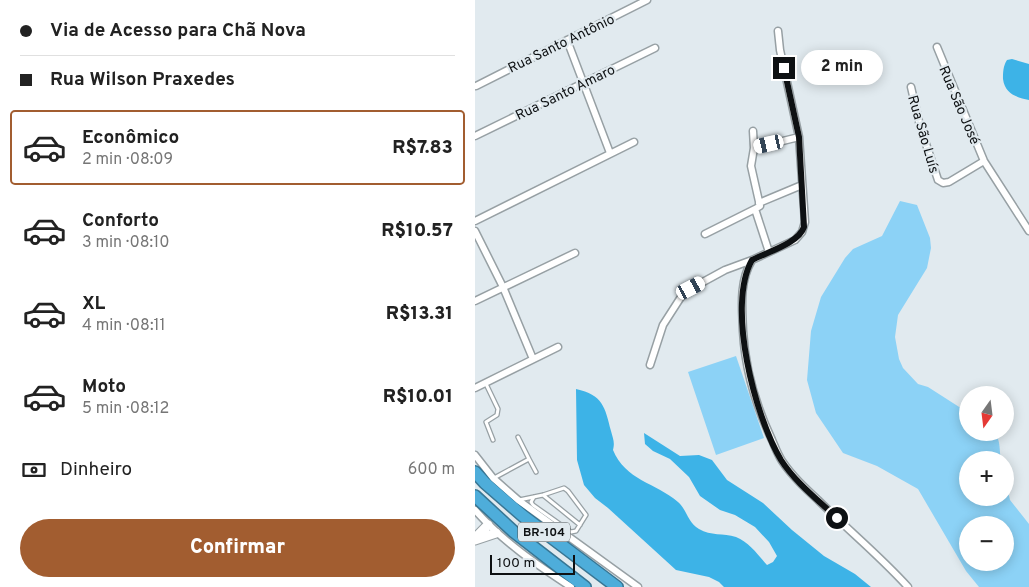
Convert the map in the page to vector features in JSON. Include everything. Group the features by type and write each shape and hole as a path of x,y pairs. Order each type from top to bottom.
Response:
{"highway":[{"name":"BR-104","path":"475,472 523,516 617,587"},
{"name":"BR-104","path":"475,496 514,532 585,587"}],"street":[{"name":"Rua Santo Antônio","path":"476,86 647,0"},
{"path":"649,364 663,325 681,297 691,288 725,270 795,240 803,232 805,222 799,137 779,50 778,31"},
{"path":"567,40 610,153"},
{"name":"Rua São José","path":"937,47 984,161 1029,231"},
{"name":"Rua Santo Amaro","path":"475,136 582,82 655,48"},
{"name":"Rua São Luís","path":"911,87 920,126 938,180 949,182 984,161"},
{"path":"753,131 754,148 751,166 757,206 769,252"},
{"path":"754,148 799,137"},
{"path":"475,221 634,142"},
{"path":"705,234 801,185"},
{"path":"475,231 503,287 533,359"},
{"path":"475,301 575,253"},
{"path":"752,260 745,275 743,288 746,353 758,407 781,460 811,493 908,587"},
{"path":"475,388 558,347"},
{"path":"475,455 493,478 518,500 638,587"},
{"path":"475,510 496,533 533,562 571,587"},
{"path":"475,539 488,525"},
{"path":"475,539 496,533"}],"lane":[{"path":"486,383 498,409 495,416 486,422 493,440"},
{"path":"517,437 537,472"},
{"path":"493,478 529,458"},
{"path":"518,500 543,495 561,488 566,489 585,514 576,531 569,531 533,505 531,502 534,497"},
{"path":"543,495 580,525"}],"shaded area":[{"path":"1012,59 1029,64 1029,100 1012,94 1004,84 1003,74 1005,65 1007,60"},
{"path":"900,201 917,205 930,238 931,248 927,268 898,315 895,337 899,359 903,368 918,384 928,387 959,407 959,441 998,441 1000,451 959,451 959,506 1014,505 1029,524 1029,587 979,587 966,571 1014,571 1014,516 959,516 959,559 918,489 877,466 843,453 816,413 807,380 811,331 821,297 845,258 853,249 882,236"},
{"path":"736,356 764,438 716,455 688,372"},
{"path":"576,389 592,395 601,403 607,415 613,438 613,450 625,468 633,475 678,502 692,523 699,529 708,533 741,539 767,565 773,562 777,556 769,542 755,527 735,515 720,510 700,496 689,477 670,459 653,451 645,444 644,433 680,456 699,455 712,460 727,480 763,503 824,556 855,574 871,587 724,587 709,577 676,570 595,498 584,485 577,460"}],"route":[{"path":"784,68 799,137 805,222 803,232 795,240 752,260 745,275 743,288 744,338 749,372 758,407 781,460 792,474 837,518"}]}
